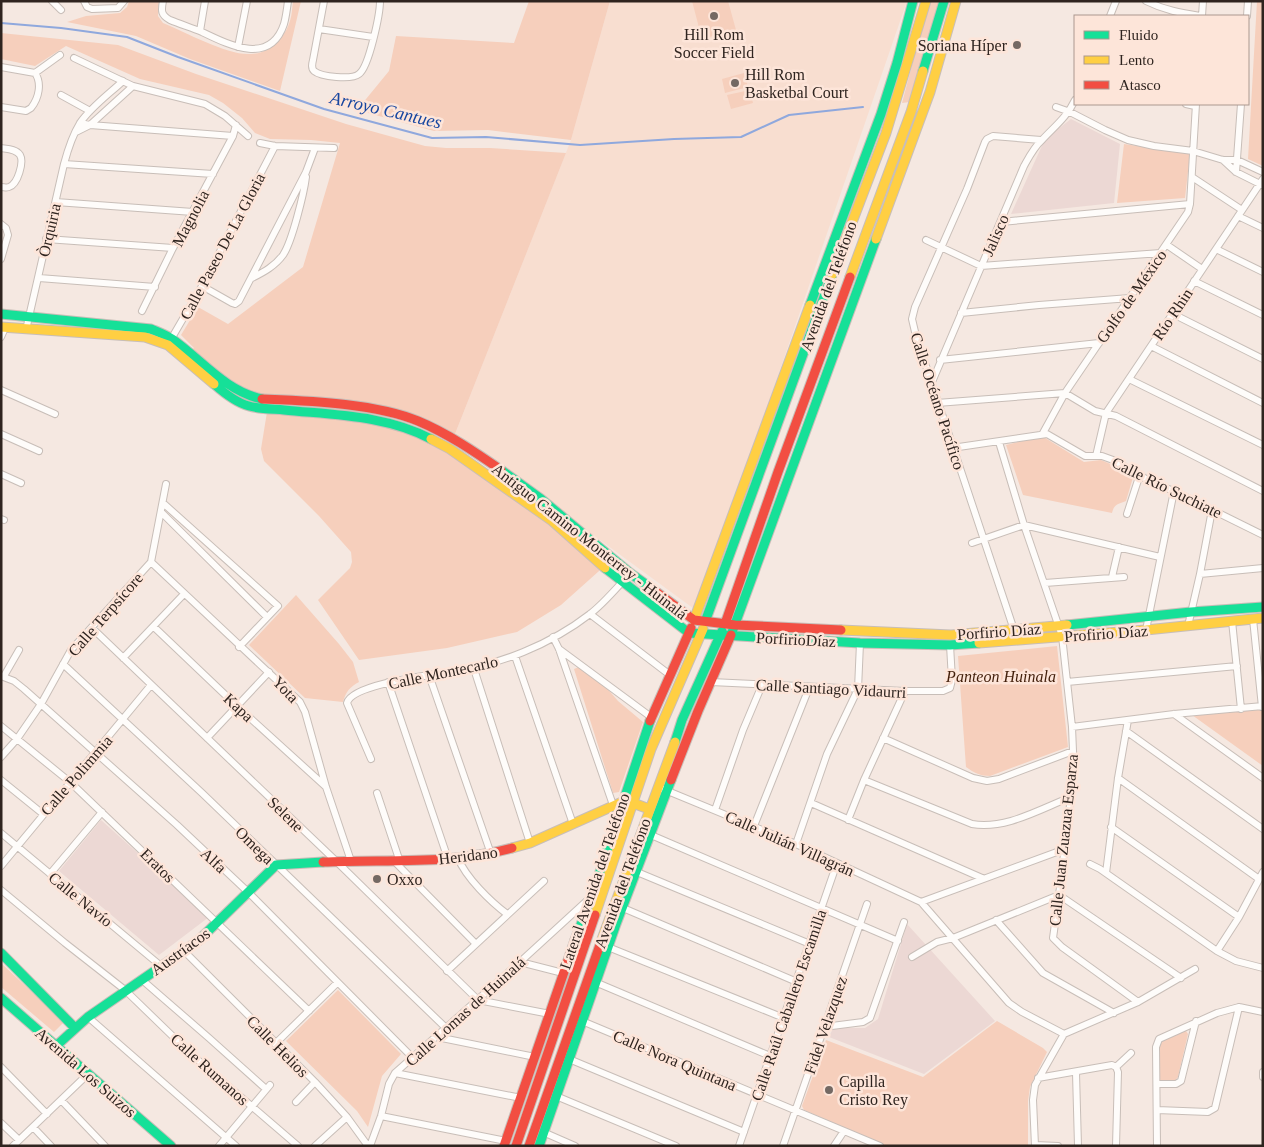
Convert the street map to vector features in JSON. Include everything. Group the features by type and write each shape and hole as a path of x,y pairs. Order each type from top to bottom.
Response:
{"street":[{"path":"52,1 61,10"},
{"path":"84,1 87,7 92,9 118,8 124,1"},
{"path":"163,1 162,12 170,20 238,47 252,50 260,49 273,42 284,24 288,1"},
{"path":"200,31 205,1"},
{"path":"238,47 247,1"},
{"path":"324,1 313,68 321,74 352,78 361,73 367,63 381,2"},
{"name":"Lateral Avenida del Teléfono","path":"505,1143 563,973 592,896 617,803 651,717 694,620 804,324 889,88 913,1"},
{"name":"Avenida del Teléfono","path":"516,1146 663,718 701,634 816,317 895,107 926,1"},
{"path":"539,1146 545,1114 556,1096 569,1059 608,947 612,923 623,908 698,711 735,625 930,92 956,1"},
{"path":"1110,15 1116,1"},
{"path":"1146,1 1160,8 1195,15"},
{"path":"1201,15 1203,1"},
{"path":"1247,15 1248,1"},
{"path":"855,182 884,188 911,112 943,5 953,11"},
{"path":"319,29 373,37"},
{"path":"1,68 35,72 60,55"},
{"path":"74,58 133,86 205,104 225,116 248,136"},
{"path":"1,107 26,111 31,108 39,83 35,72"},
{"name":"Òrquiria","path":"26,330 71,139 80,123 90,111 123,81"},
{"path":"76,132 90,125 133,86"},
{"path":"62,95 90,111"},
{"name":"Jalisco","path":"932,382 1024,166 1041,140 1060,124 1070,112 1074,102"},
{"name":"Golfo de México","path":"1043,433 1065,393 1184,219 1190,204 1195,105"},
{"path":"1236,172 1241,105"},
{"path":"895,107 922,114"},
{"path":"1056,107 1128,140 1154,146 1193,151 1223,160 1237,160 1263,172"},
{"path":"80,123 233,136"},
{"name":"Magnolia","path":"142,311 233,136 236,126"},
{"path":"905,128 915,133"},
{"name":"Calle Océano Pacífico","path":"1016,635 937,403 912,319 915,307 987,139 993,136 1041,140"},
{"path":"260,143 275,146 334,148"},
{"name":"Calle Paseo De La Gloria","path":"169,341 202,286 275,146"},
{"path":"1,148 16,151 20,155 21,160 14,184 9,187 1,187"},
{"path":"202,286 235,304 239,301 306,172 315,148"},
{"path":"1223,160 1236,172 1262,183"},
{"path":"64,164 213,174"},
{"path":"251,279 274,264 286,250 302,195 306,172"},
{"path":"1192,177 1263,228"},
{"name":"Río Rhin","path":"1096,456 1106,413 1262,183"},
{"name":"Avenida del Teléfono","path":"529,1146 545,1114 612,923 649,809 687,706 721,635 786,449 884,188"},
{"path":"56,202 193,212"},
{"path":"1001,222 1190,204"},
{"path":"1,224 6,228 8,235 1,259"},
{"path":"46,239 174,248"},
{"path":"926,240 981,266 1161,253"},
{"path":"1167,245 1202,269"},
{"path":"1216,249 1263,272"},
{"path":"38,278 155,287"},
{"path":"1194,281 1263,315"},
{"path":"961,313 1130,298"},
{"name":"Antiguo Camino Monterrey - Huinalá","path":"1,314 151,329 229,386 249,396 263,399 282,399 371,408 418,421 489,462 541,499 630,572 694,620 735,625"},
{"path":"1173,314 1263,358"},
{"path":"130,336 133,331 131,326"},
{"path":"1,337 3,328"},
{"name":"Antiguo Camino Monterrey - Huinalá","path":"3,328 145,337 169,341 222,392 248,406 371,419 396,424 431,438 551,520 622,582 689,632"},
{"path":"940,360 1098,343"},
{"path":"1151,346 1263,403"},
{"path":"1129,379 1263,445"},
{"path":"1,390 55,414"},
{"path":"937,403 1065,393 1095,411 1116,416 1263,491"},
{"path":"952,448 999,442 1043,433"},
{"name":"Calle Río Suchiate","path":"1043,433 1051,435 1085,456 1107,457 1155,484 1174,491 1263,535"},
{"path":"1,434 38,451"},
{"name":"Calle Juan Zuazua Esparza","path":"999,442 1024,525 1062,636 1072,727 1073,751 1070,796 1059,895 1052,932 1053,938 1138,1002"},
{"path":"786,449 797,453"},
{"path":"1,474 21,483"},
{"path":"1127,514 1140,474"},
{"name":"Calle Terpsícore","path":"1,758 17,739 41,704 63,664 79,641 151,562 166,484"},
{"path":"743,485 753,490"},
{"path":"1146,630 1174,491"},
{"path":"163,503 278,606 239,647"},
{"path":"1188,626 1212,510"},
{"path":"161,512 267,617"},
{"path":"972,543 1024,525 1160,557"},
{"path":"1112,577 1118,547"},
{"name":"Yota","path":"151,562 239,647 296,697 305,712 326,787 351,860"},
{"path":"1200,574 1263,568"},
{"name":"Calle Montecarlo","path":"371,759 347,703 350,696 388,682 474,669 515,656 553,638 590,614 630,572"},
{"path":"1044,583 1124,577"},
{"path":"123,658 184,594"},
{"name":"Porfirio Díaz","path":"735,625 951,635 1016,635 1059,626 1191,612 1263,608"},
{"path":"590,614 670,675"},
{"path":"1072,727 1174,714 1262,706 1258,619"},
{"name":"Profirio Díaz","path":"860,643 950,645 1016,635 1062,636 1258,619"},
{"path":"1232,621 1241,709"},
{"name":"Kapa","path":"154,627 326,787"},
{"name":"Selene","path":"92,628 478,1000"},
{"name":"PorfirioDíaz","path":"689,632 860,643"},
{"path":"553,638 559,649 617,803 633,803 649,809"},
{"path":"796,844 827,754 858,689 860,643"},
{"name":"Calle Santiago Vidaurri","path":"712,682 809,688 943,691 950,688 952,680 950,645"},
{"path":"559,649 651,717"},
{"path":"2,676 19,650"},
{"path":"515,656 573,824"},
{"name":"Omega","path":"63,664 446,1028"},
{"path":"1067,682 1237,666"},
{"path":"474,669 530,843"},
{"path":"207,738 269,672"},
{"path":"429,675 491,854"},
{"name":"Alfa","path":"2,676 19,685 177,825 248,892 413,1058"},
{"path":"388,682 453,859 496,905 508,914"},
{"path":"715,810 743,730 762,684"},
{"name":"Calle Polimmia","path":"1,866 42,814 124,720 151,685"},
{"path":"754,826 809,688"},
{"path":"848,820 864,780 905,691"},
{"path":"1174,714 1263,778"},
{"path":"1106,873 1111,826 1128,720"},
{"name":"Eratos","path":"1,726 70,782 309,1011"},
{"path":"1126,731 1263,829"},
{"path":"883,738 973,778 987,781 1073,751"},
{"path":"1118,778 1259,879"},
{"path":"1,780 42,814"},
{"path":"864,780 972,824 984,826 1003,824 1070,796"},
{"name":"Calle Julián Villagrán","path":"658,787 796,844 921,902"},
{"path":"377,793 396,860 476,944"},
{"name":"Heridano","path":"276,865 351,860 453,859 491,854 530,843 617,803"},
{"path":"811,804 982,878"},
{"path":"50,874 102,812"},
{"path":"1111,826 1240,918"},
{"name":"Calle Navío","path":"1,833 161,966"},
{"path":"651,835 898,941"},
{"path":"1064,1034 1009,1003 921,902 1065,849"},
{"name":"Calle Raúl Caballero Escamilla","path":"739,1146 837,863"},
{"path":"1090,864 1106,873 1217,951 1236,962 1263,968"},
{"name":"Austríacos","path":"56,1046 88,1017 184,951 218,922 276,865"},
{"path":"637,872 810,944"},
{"path":"1217,951 1240,918 1263,872"},
{"path":"447,971 544,881"},
{"name":"Calle Rumanos","path":"1,890 125,990 192,1055 298,1146"},
{"path":"912,958 937,942 953,938 1059,895 1181,978"},
{"name":"Calle Lomas de Huinalá","path":"369,1146 381,1116 389,1084 395,1073 592,896"},
{"name":"Fidel Velazquez","path":"783,1146 867,904"},
{"path":"623,908 797,982"},
{"path":"996,920 1043,972 1114,1013"},
{"path":"824,1027 863,1022 870,1018 904,922"},
{"path":"608,947 784,1018"},
{"name":"Calle Helios","path":"184,951 315,1082 347,1116 369,1146"},
{"path":"1,953 75,1028"},
{"path":"520,962 563,973"},
{"path":"1058,1146 1035,1146 1033,1093 1038,1078 1064,1034 1138,1002 1195,969"},
{"path":"141,979 268,1087 219,1146"},
{"path":"596,982 770,1056"},
{"path":"275,1044 337,983"},
{"path":"478,1000 550,1014"},
{"name":"Avenida Los Suizos","path":"3,1001 170,1146"},
{"path":"1157,1110 1208,1112 1215,1108 1239,1007"},
{"path":"1157,1146 1156,1047 1159,1039 1196,1021 1239,1007 1263,1012"},
{"path":"88,1017 236,1146"},
{"name":"Calle Nora Quintana","path":"582,1021 880,1146"},
{"path":"1157,1084 1176,1084 1181,1081 1196,1021"},
{"path":"437,1037 535,1057"},
{"path":"1116,1067 1131,1053"},
{"path":"569,1059 744,1132"},
{"path":"1038,1078 1076,1073 1112,1065 1116,1067"},
{"path":"1,1067 47,1114"},
{"path":"1116,1067 1118,1072 1116,1146"},
{"path":"1263,1072 1263,1077"},
{"path":"395,1073 521,1098"},
{"path":"1076,1073 1078,1146"},
{"path":"13,1146 88,1074"},
{"path":"296,1102 315,1082"},
{"path":"556,1096 676,1146"},
{"path":"62,1100 105,1146"},
{"path":"315,1146 347,1116"},
{"path":"381,1116 505,1143"},
{"path":"1,1123 19,1140"},
{"path":"512,1123 522,1126"},
{"path":"33,1127 50,1146"},
{"path":"834,1146 844,1131"},
{"path":"543,1132 575,1146"}],"shaded area":[{"path":"610,1 907,1 697,611 455,434 571,140"},
{"path":"1071,119 1120,144 1114,203 1011,214 1045,139"},
{"path":"101,820 209,917 159,955 59,871"},
{"path":"907,924 995,1021 924,1074 829,1037 833,1028 865,1028 878,1019"}],"green space":[{"path":"129,1 159,1 158,16 163,23 219,47 242,54 255,54 272,47 278,41 289,23 293,1 301,1 280,91 190,59 136,36 67,22 86,16 120,13 127,7"},
{"path":"529,1 610,1 571,140 488,130 434,131 357,110 389,71 396,36 514,43"},
{"name":"Hill Rom Soccer Field","path":"692,1 728,1 736,30 702,39"},
{"path":"929,1 939,1 910,102 902,103"},
{"path":"1257,1 1263,1 1263,166 1248,159"},
{"path":"1,33 118,45 196,74 346,124 425,146 566,153 455,434 407,418 253,400 189,353 194,348 181,335 198,307 228,324 303,267 340,143 270,139 255,133 242,118 209,95 140,79 66,46 35,66 1,59"},
{"name":"Hill Rom Basketbal Court","path":"744,73 748,87 725,93 722,79"},
{"path":"750,90 753,103 731,109 727,95"},
{"path":"1124,144 1190,154 1185,198 1117,203"},
{"path":"267,412 338,418 413,431 453,447 555,516 608,563 561,605 517,632 447,648 359,660 318,600 350,568 352,562 351,552 319,516 264,461 261,449"},
{"path":"1042,436 1084,462 1101,460 1134,474 1126,501 1115,506 1112,513 1023,495 1006,445"},
{"path":"296,595 353,662 359,682 349,690 343,702 305,698 249,645"},
{"name":"Panteon Huinala","path":"1057,646 1068,747 990,776 978,774 966,767 958,656"},
{"path":"581,666 643,722 619,792 613,793 574,669"},
{"path":"1263,709 1263,766 1192,715"},
{"path":"1,963 64,1022 54,1032 1,987"},
{"path":"338,990 401,1054 382,1076 368,1127 357,1111 286,1041"},
{"path":"997,1021 1047,1052 1030,1087 1028,1101 1028,1146 887,1146 804,1110 802,1106 826,1040 923,1077"},
{"path":"1182,1031 1186,1031 1188,1034 1178,1077 1174,1082 1161,1081 1159,1078 1160,1045 1162,1041"}],"waterway":[{"name":"Arroyo Cantues","path":"1,23 61,28 127,37 324,109 432,138 486,137 580,145 741,137 789,115 863,107"}],"traffic: fast":[{"path":"810,305 881,114 913,1"},
{"path":"923,71 944,1"},
{"path":"731,635 876,239"},
{"path":"705,622 832,275"},
{"path":"1,314 151,329 172,339 225,382 249,395 262,399"},
{"path":"214,384 244,405 359,417 396,425 431,439"},
{"path":"501,470 541,499 630,573 655,591"},
{"path":"605,568 689,633 860,643 950,645 979,643"},
{"path":"1067,625 1191,612 1263,607"},
{"path":"675,742 682,720 722,631"},
{"path":"575,940 592,896 650,721"},
{"path":"539,1146 616,924 671,780"},
{"path":"56,1046 88,1017 198,941 276,865 323,862"},
{"path":"1,953 75,1028"},
{"path":"1,998 171,1146"}],"traffic: slow":[{"path":"832,275 886,133 926,1"},
{"path":"876,239 930,92 956,1"},
{"path":"850,277 911,112 923,71"},
{"path":"694,620 810,305"},
{"path":"1,327 145,337 168,345 214,384"},
{"path":"431,439 450,449 551,520 605,568"},
{"path":"979,643 1146,630 1263,618"},
{"path":"841,630 951,635 1067,625"},
{"path":"595,915 651,749 703,629"},
{"path":"601,942 675,742"},
{"path":"512,848 530,843 622,802 633,803 649,809"}],"traffic: jam":[{"path":"725,624 778,472 850,277"},
{"path":"262,399 342,404 401,415 440,431 501,470"},
{"path":"655,591 694,620 735,625 841,630"},
{"path":"650,721 691,628"},
{"path":"671,780 731,635"},
{"path":"323,862 442,859 466,857 512,848"},
{"path":"516,1146 595,915"},
{"path":"504,1146 575,940"},
{"path":"529,1146 601,942"}],"place":[{"name":"Hill Rom Soccer Field","path":"714,16"},
{"name":"Soriana Híper","path":"1017,45"},
{"name":"Hill Rom Basketbal Court","path":"735,83"},
{"name":"Oxxo","path":"377,879"},
{"name":"Capilla Cristo Rey","path":"829,1090"}]}
